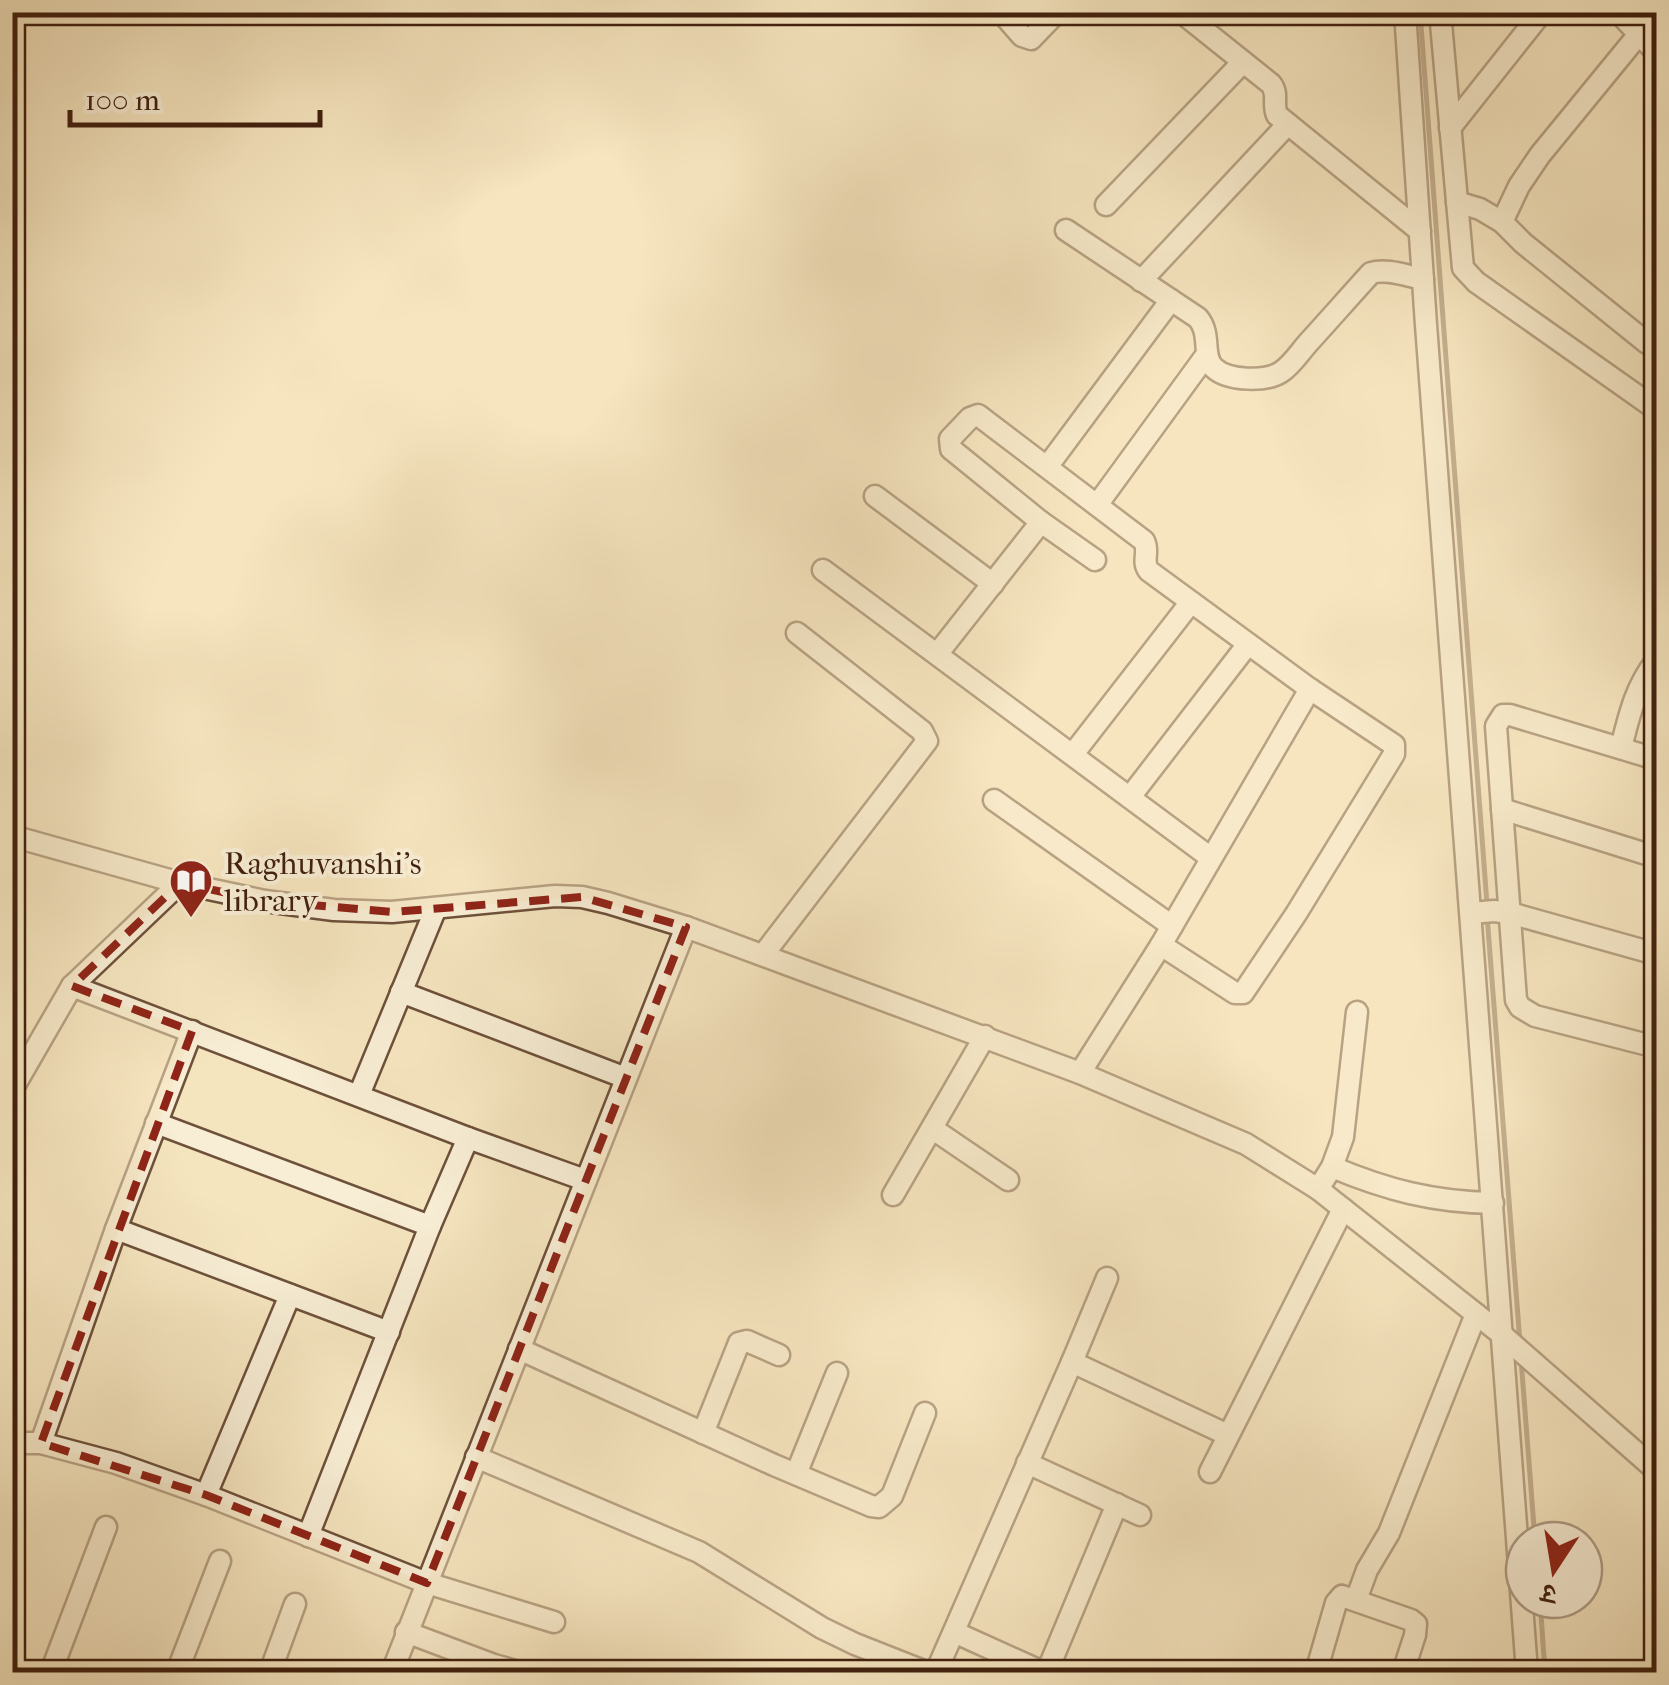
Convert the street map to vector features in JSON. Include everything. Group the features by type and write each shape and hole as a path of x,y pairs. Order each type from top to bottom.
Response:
{"street":[{"path":"1001,12 1027,39 1058,12"},
{"path":"1181,12 1275,89 1275,110 1288,124 1420,231"},
{"path":"1405,12 1440,192 1463,268 1656,409"},
{"path":"1440,12 1450,128 1440,192 1420,231 1489,912 1493,1203 1527,1672"},
{"path":"1450,128 1542,12"},
{"path":"1618,12 1656,52"},
{"path":"1502,222 1540,155 1639,34"},
{"path":"1106,204 1243,62"},
{"path":"1142,280 1288,124"},
{"path":"1440,192 1502,222 1647,342"},
{"path":"1066,230 1198,318 1204,326 1210,364 1217,372 1230,376 1254,378 1282,372 1371,273 1377,270 1423,279"},
{"path":"1047,467 1171,300"},
{"path":"1097,505 1207,354"},
{"path":"1095,560 951,449 950,439 970,418 978,415 1144,542 1147,569 1310,689 1394,745 1394,754 1243,993 1235,992 1161,945"},
{"path":"875,496 993,584"},
{"path":"938,653 1041,522"},
{"path":"823,570 1212,858"},
{"path":"1072,754 1191,602"},
{"path":"763,955 927,741 922,731 796,633"},
{"path":"1130,797 1248,644"},
{"path":"1621,748 1638,688 1656,661"},
{"path":"1080,1073 1161,945 1310,689"},
{"path":"1656,759 1502,715 1496,726 1502,809 1489,912 1520,1007 1535,1016 1656,1047"},
{"path":"994,800 1172,926"},
{"path":"1502,809 1656,857"},
{"path":"12,836 180,883 264,901 334,910 392,912 582,896 686,927 985,1036 1246,1144 1318,1189 1504,1336 1656,1470"},
{"path":"12,1090 72,986 180,883"},
{"path":"359,1096 436,908"},
{"path":"1489,912 1656,954"},
{"path":"392,1672 686,927"},
{"path":"72,986 585,1180"},
{"path":"401,992 626,1078"},
{"path":"1318,1189 1343,1138 1357,1012"},
{"path":"41,1444 116,1229 192,1031"},
{"path":"893,1195 985,1036"},
{"path":"156,1123 430,1226"},
{"path":"933,1129 1008,1180"},
{"path":"308,1536 468,1138"},
{"path":"1332,1167 1403,1193 1493,1203"},
{"path":"1210,1472 1343,1209"},
{"path":"116,1229 389,1332"},
{"path":"936,1672 1108,1278"},
{"path":"206,1495 290,1295"},
{"path":"1356,1600 1367,1570 1389,1533 1476,1314"},
{"path":"703,1433 739,1343 746,1341 779,1355"},
{"path":"518,1349 871,1506 879,1507 892,1496 925,1413"},
{"path":"1072,1362 1228,1435"},
{"path":"796,1474 837,1373"},
{"path":"12,1443 41,1444 116,1463 427,1583 554,1622"},
{"path":"476,1456 700,1552 808,1620 855,1644 878,1664 926,1672"},
{"path":"1027,1463 1140,1515"},
{"path":"954,1632 1038,1670 1049,1667 1117,1504"},
{"path":"51,1672 106,1526"},
{"path":"176,1672 220,1562"},
{"path":"1316,1672 1338,1598 1346,1596 1416,1624 1403,1672"},
{"path":"270,1672 295,1604"},
{"path":"406,1632 513,1672"}],"highlighted area":[{"path":"180,883 265,901 392,912 582,897 686,927 427,1583 206,1495 41,1443 192,1031 72,986"}],"waterway":[{"path":"1420,12 1487,904"},
{"path":"1487,915 1520,1343"},
{"path":"1521,1359 1533,1520"},
{"path":"1541,1620 1545,1672"}],"place":[{"name":"Raghuvanshi's library","path":"191,919"}]}
